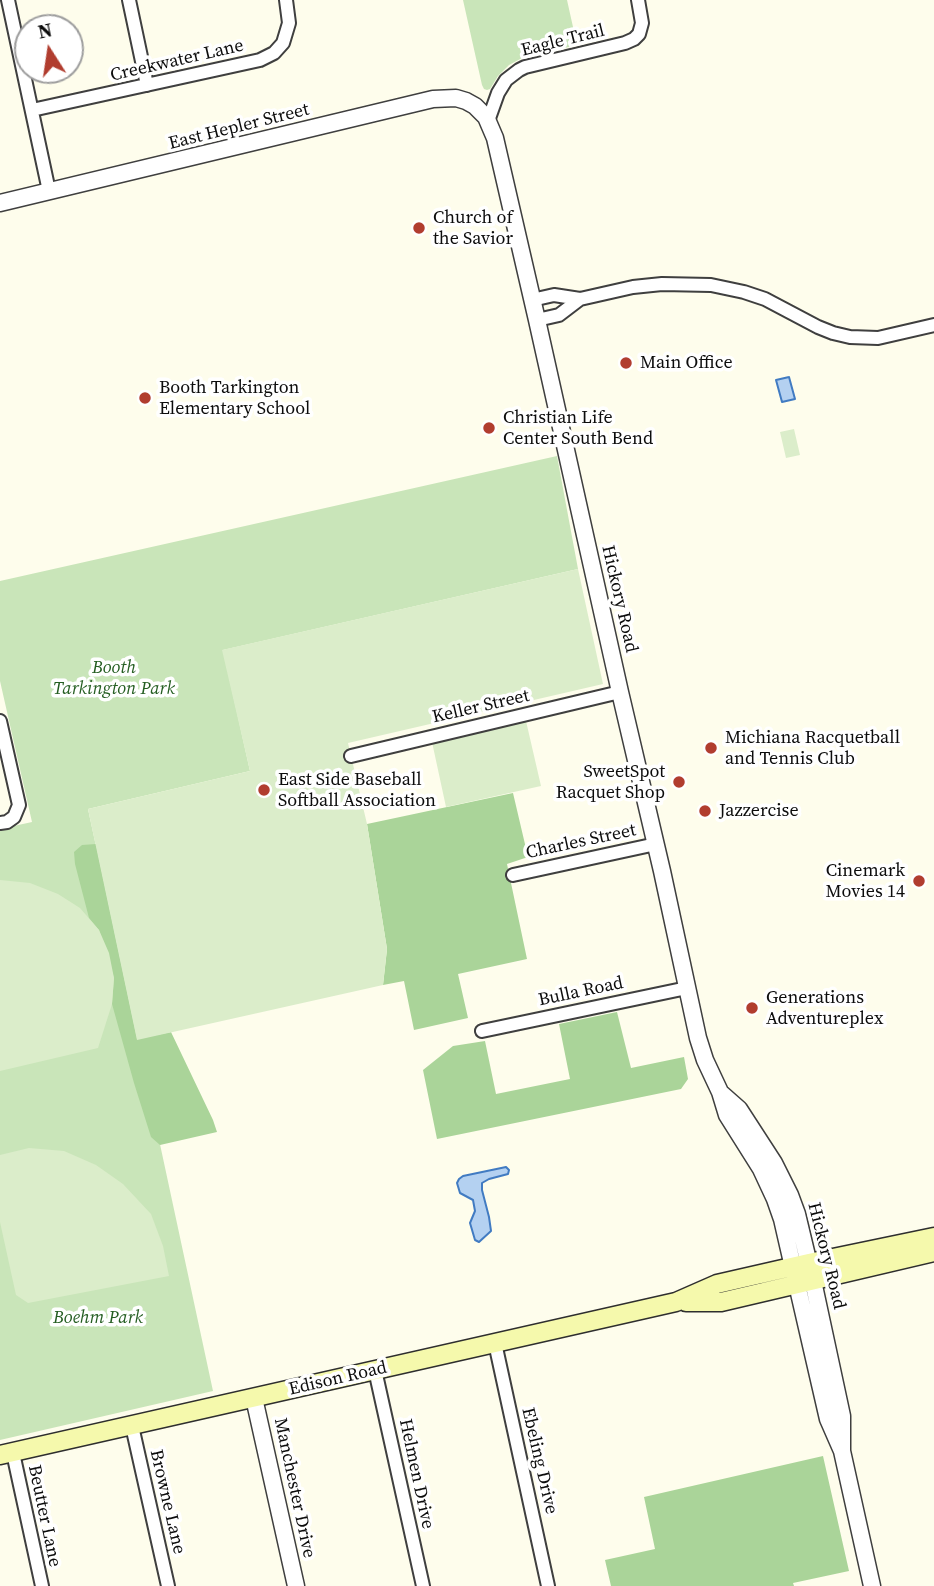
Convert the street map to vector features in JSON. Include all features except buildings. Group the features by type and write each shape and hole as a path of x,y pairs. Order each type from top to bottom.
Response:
{"main road":[{"name":"Edison Road","path":"6,1454 676,1302 717,1284 934,1237"},
{"name":"Edison Road","path":"676,1302 721,1302 934,1252"}],"street":[{"path":"8,0 49,191"},
{"path":"129,0 147,85"},
{"name":"Creekwater Lane","path":"32,110 260,60 286,46 289,23 286,0"},
{"name":"Eagle Trail","path":"486,118 506,80 519,70 634,39 639,34 642,23 638,0"},
{"name":"East Hepler Street","path":"0,203 433,99 456,98 466,101 486,118"},
{"name":"Hickory Road","path":"486,118 495,138 537,320 698,1038 727,1115 769,1184 801,1265 828,1419 842,1451 872,1586"},
{"path":"532,300 554,295 580,299 662,284 711,285 765,299 818,327 850,337 878,338 934,325"},
{"path":"537,320 559,314 580,299"},
{"name":"Keller Street","path":"351,756 620,692"},
{"path":"0,721 19,805 12,819 0,823"},
{"name":"Charles Street","path":"513,875 656,844"},
{"name":"Bulla Road","path":"482,1031 687,988"},
{"name":"Ebeling Drive","path":"495,1343 548,1586"},
{"name":"Helmen Drive","path":"375,1370 423,1586"},
{"name":"Manchester Drive","path":"254,1398 296,1586"},
{"name":"Browne Lane","path":"132,1426 168,1586"},
{"name":"Beutter Lane","path":"6,1454 42,1586"}],"green space":[{"path":"463,0 567,0 577,45 522,58 509,65 490,89 484,89"},
{"path":"794,429 800,455 786,458 780,432"},
{"path":"557,456 578,569 223,650 250,771 88,809 213,1391 0,1440 0,829 32,822 0,681 0,581"},
{"name":"East Side Baseball Softball Association","path":"578,569 603,684 348,743 367,824 387,949 383,985 137,1040 88,809 250,771 222,650"},
{"name":"East Side Baseball Softball Association","path":"526,721 541,786 446,807 432,742"},
{"path":"513,793 528,857 507,864 527,959 458,974 468,1018 414,1030 404,981 383,985 387,949 367,824"},
{"path":"96,844 137,1039 171,1032 217,1132 160,1145 151,1137 112,1004 114,978 99,930 89,918 75,864 74,852 82,845"},
{"path":"0,880 30,883 58,894 80,908 99,930 109,953 114,978 112,1004 98,1048 0,1071"},
{"path":"617,1012 631,1068 684,1057 688,1079 681,1089 437,1139 423,1070 453,1046 485,1041 496,1094 570,1079 559,1024"},
{"path":"29,1148 64,1151 96,1165 123,1184 151,1214 163,1246 169,1276 28,1303 16,1295 0,1222 0,1155"},
{"path":"823,1456 849,1571 793,1583 794,1586 611,1586 605,1560 655,1549 644,1497"}],"water":[{"path":"789,377 795,399 782,402 776,380"},
{"path":"506,1167 508,1174 482,1183 491,1231 479,1242 475,1240 470,1223 475,1211 473,1200 460,1193 457,1183 463,1176"}],"place":[{"name":"Church of the Savior","path":"419,228"},
{"name":"Main Office","path":"626,363"},
{"name":"Booth Tarkington Elementary School","path":"145,398"},
{"name":"Christian Life Center South Bend","path":"489,428"},
{"name":"Michiana Racquetball and Tennis Club","path":"711,748"},
{"name":"SweetSpot Racquet Shop","path":"679,782"},
{"name":"East Side Baseball Softball Association","path":"264,790"},
{"name":"Jazzercise","path":"705,811"},
{"name":"Cinemark Movies 14","path":"919,881"},
{"name":"Generations Adventureplex","path":"752,1008"}],"park label":[{"name":"Booth Tarkington Park","path":"114,678"},
{"name":"Boehm Park","path":"98,1318"}]}
